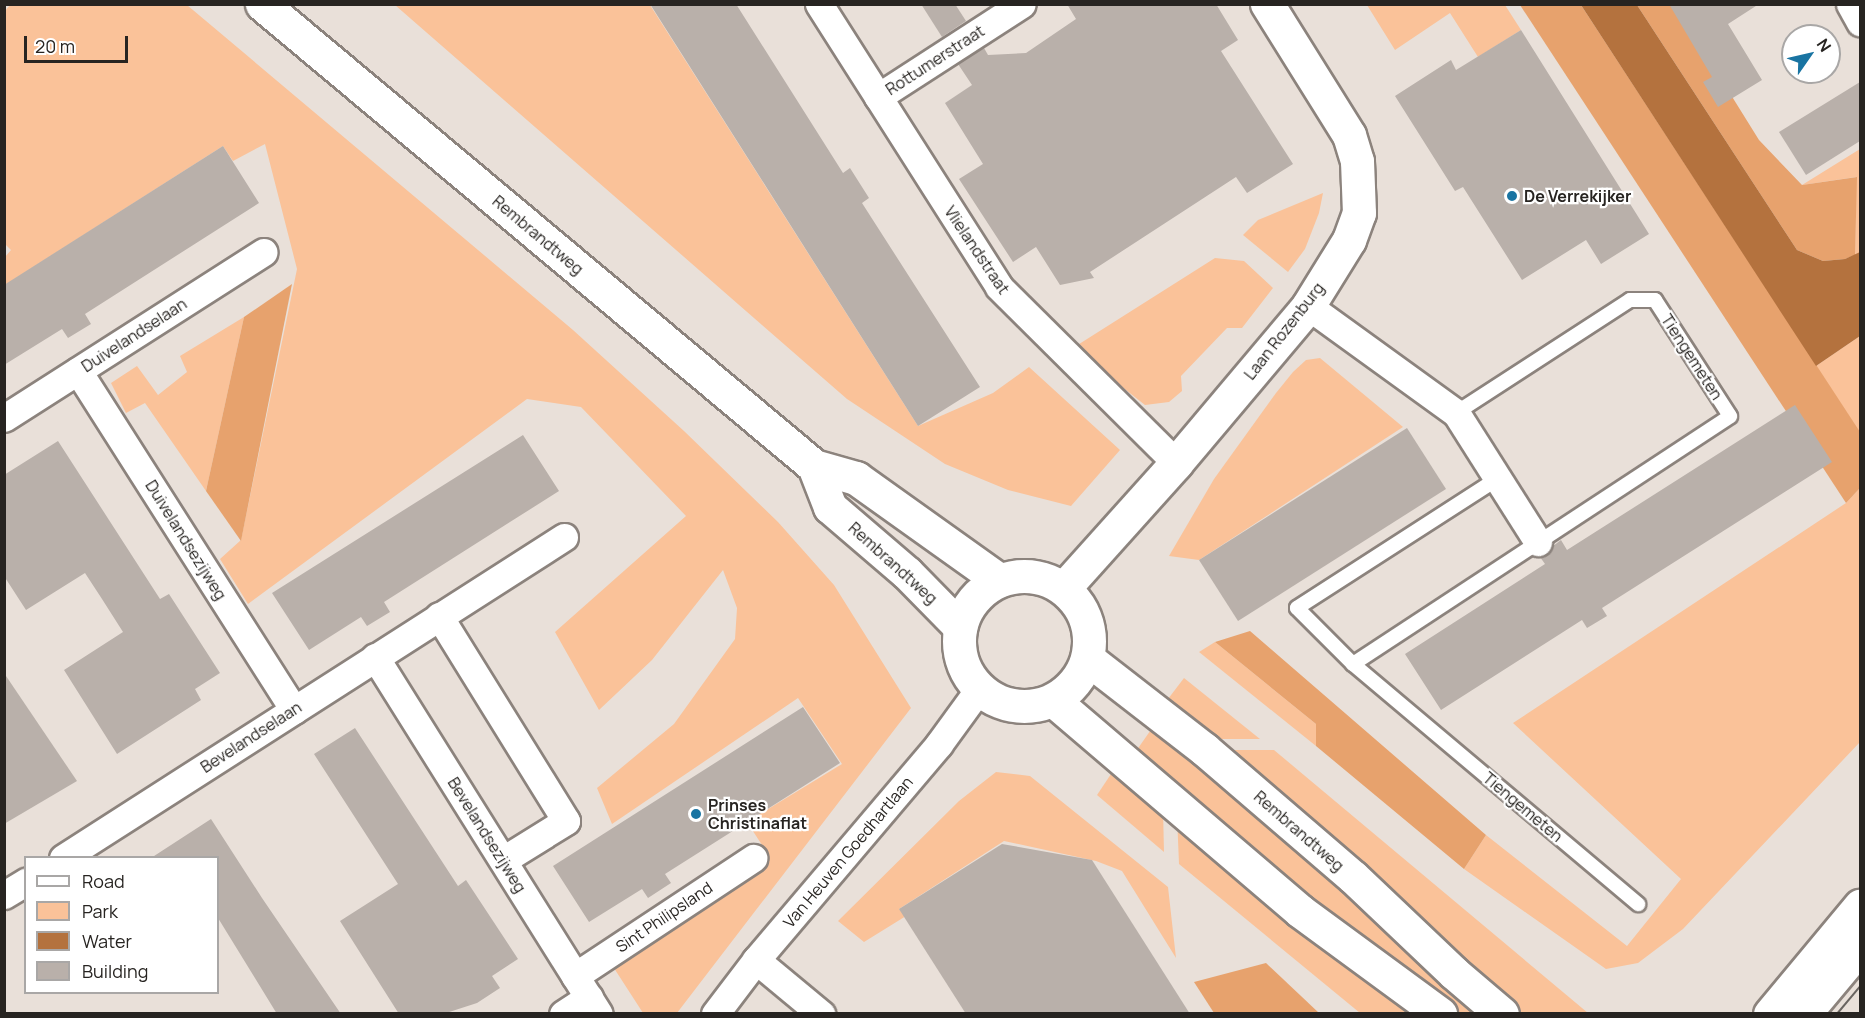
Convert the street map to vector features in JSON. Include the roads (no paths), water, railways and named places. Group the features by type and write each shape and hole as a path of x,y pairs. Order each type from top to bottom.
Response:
{"street":[{"name":"Rembrandtweg","path":"262,4 814,466 856,478 999,580"},
{"name":"Vlielandstraat","path":"819,4 999,287 1176,463"},
{"name":"Rottumerstraat","path":"878,97 1022,4"},
{"name":"Laan Rozenburg","path":"1064,588 1176,463 1308,306 1349,240 1359,213 1357,161 1349,135 1267,4"},
{"path":"1850,4 1860,22"},
{"name":"Duivelandselaan","path":"4,418 264,252"},
{"path":"1308,306 1456,413 1538,542"},
{"name":"Duivelandsezijweg","path":"78,371 294,710"},
{"name":"Rembrandtweg","path":"814,466 830,507 907,573 960,627"},
{"name":"Bevelandselaan","path":"66,856 564,537"},
{"path":"1021,575 1043,578 1064,588 1081,608 1089,633 1088,659 1080,676 1069,690 1053,700 1027,707 1001,703 979,689 965,670 959,649 960,627 967,607 981,591 999,580 1021,575"},
{"path":"439,616 566,821 503,860"},
{"name":"Bevelandsezijweg","path":"375,657 588,995"},
{"name":"Rembrandtweg","path":"1088,659 1213,757 1353,877 1454,973 1502,1014"},
{"name":"Van Heuven Goedhartlaan","path":"715,1014 756,960 939,744 979,689"},
{"path":"1053,700 1300,911 1440,1014"},
{"name":"Sint Philipsland","path":"563,1014 753,858"},
{"path":"4,895 24,883"},
{"path":"1770,1014 1860,906"},
{"path":"1804,1014 1860,947"},
{"path":"756,960 821,1014"}],"lane":[{"name":"Tiengemeten","path":"1353,664 1731,416 1655,300 1630,300 1456,413"},
{"name":"Tiengemeten","path":"1497,479 1297,608 1353,664 1638,904"}],"water":[{"path":"1581,5 1637,5 1797,250 1823,261 1845,259 1860,252 1860,336 1816,366"}],"tram line":[{"path":"1837,1014 1860,987"}],"place":[{"name":"De Verrekijker","path":"1512,196"},
{"name":"Prinses Christinaflat","path":"696,814"}]}
